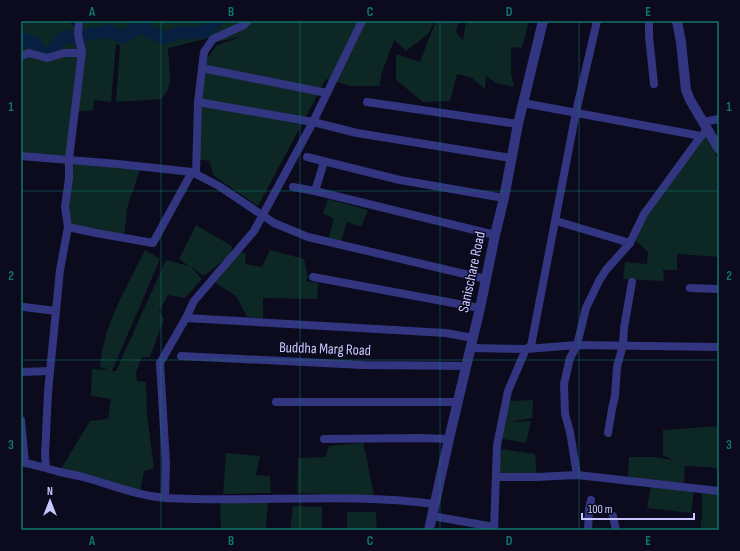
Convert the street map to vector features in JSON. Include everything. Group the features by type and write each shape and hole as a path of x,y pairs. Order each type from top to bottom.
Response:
{"street":[{"path":"46,467 46,426 50,371 60,270 68,227 64,207 69,178 69,159 82,53 78,35 78,21"},
{"path":"68,227 96,234 153,243 194,172 198,102 204,52 213,39 244,25 248,21"},
{"path":"165,498 166,463 160,363 194,301 254,231 313,122 362,21"},
{"name":"Sanischare Road","path":"429,530 457,402 480,308 504,198 518,124 543,21"},
{"path":"432,516 494,528 497,445 508,391 526,349 530,346 556,221 576,112 597,21"},
{"path":"649,21 654,84"},
{"path":"677,21 681,42 686,90 704,129 718,144"},
{"path":"21,56 29,53 46,58 64,53 82,53"},
{"path":"202,68 327,93"},
{"path":"198,102 313,122 357,133 511,158"},
{"path":"367,102 518,124"},
{"path":"523,103 576,112 704,129"},
{"path":"577,475 570,432 565,414 564,384 570,358 577,345 586,308 606,270 630,243 644,214 704,129 719,119"},
{"path":"21,156 69,159 194,172 219,186 274,223 308,237 486,280"},
{"path":"307,157 400,180 504,198"},
{"path":"315,191 324,162"},
{"path":"294,187 495,235"},
{"path":"556,221 630,243"},
{"path":"313,278 480,308"},
{"path":"608,433 615,396 617,367 623,345 624,328 632,282"},
{"path":"690,288 719,289"},
{"path":"24,307 56,312"},
{"path":"186,318 446,333 472,343 526,349 577,345 719,347"},
{"name":"Buddha Marg Road","path":"181,356 363,365 467,366"},
{"path":"21,372 50,371"},
{"path":"276,402 457,402"},
{"path":"21,420 23,462 88,478 134,493 165,498 220,500 254,498 378,500 435,504"},
{"path":"324,439 449,439"},
{"path":"496,476 537,477 577,475 719,491"},
{"path":"588,530 590,500"},
{"path":"613,516 616,530"}],"green space":[{"path":"24,21 67,21 78,28 79,21 435,21 428,34 406,51 394,40 381,75 380,86 351,86 326,79 258,206 214,176 209,161 196,159 202,65 217,45 244,36 212,43 209,38 168,48 170,80 168,90 161,99 116,102 120,45 116,44 111,102 94,100 93,110 75,112 69,159 21,156 22,38"},
{"path":"436,21 459,21 456,32 463,40 466,21 529,21 522,48 511,47 511,74 514,87 496,83 486,76 485,89 472,78 457,74 450,101 423,102 396,80 396,54 420,62"},
{"path":"705,135 710,140 719,163 719,257 677,254 677,270 663,270 664,281 623,279 625,262 647,264 648,252 636,241 643,223 701,137"},
{"path":"69,159 141,166 127,209 124,238 68,227"},
{"path":"328,199 368,210 361,227 347,222 340,245 328,239 334,219 323,213"},
{"path":"196,225 232,246 230,254 235,249 246,254 245,264 262,267 270,250 304,259 308,277 306,281 318,283 317,299 263,298 263,319 247,317 236,296 208,278 225,259 204,276 191,267 202,279 185,298 168,295 159,311 164,319 150,357 142,357 136,372 137,381 146,382 147,415 154,468 144,471 140,494 59,472 90,421 108,419 111,399 91,396 92,369 109,370 100,367 106,336 117,307 145,250 160,259 112,371 116,371 166,260 189,266 179,259"},
{"path":"533,400 532,418 509,422 531,421 526,443 498,438 506,401"},
{"path":"719,426 719,469 685,466 684,483 628,477 629,457 653,457 673,460 663,455 663,430"},
{"path":"363,443 374,496 297,493 298,458 325,457 329,446"},
{"path":"502,449 535,454 537,477 496,477"},
{"path":"226,453 260,456 256,475 270,476 271,493 223,494"},
{"path":"651,486 694,491 691,513 647,508"},
{"path":"702,492 719,493 719,530 700,530 702,515"},
{"path":"268,499 266,530 221,530 220,500"},
{"path":"293,506 322,507 322,530 290,530"},
{"path":"347,512 376,512 377,530 347,530"}],"waterway":[{"path":"21,39 35,43 37,49 47,55 56,47 62,38 110,31 123,37 142,25 149,31 164,38 185,32 202,32 211,27 216,21"}]}
